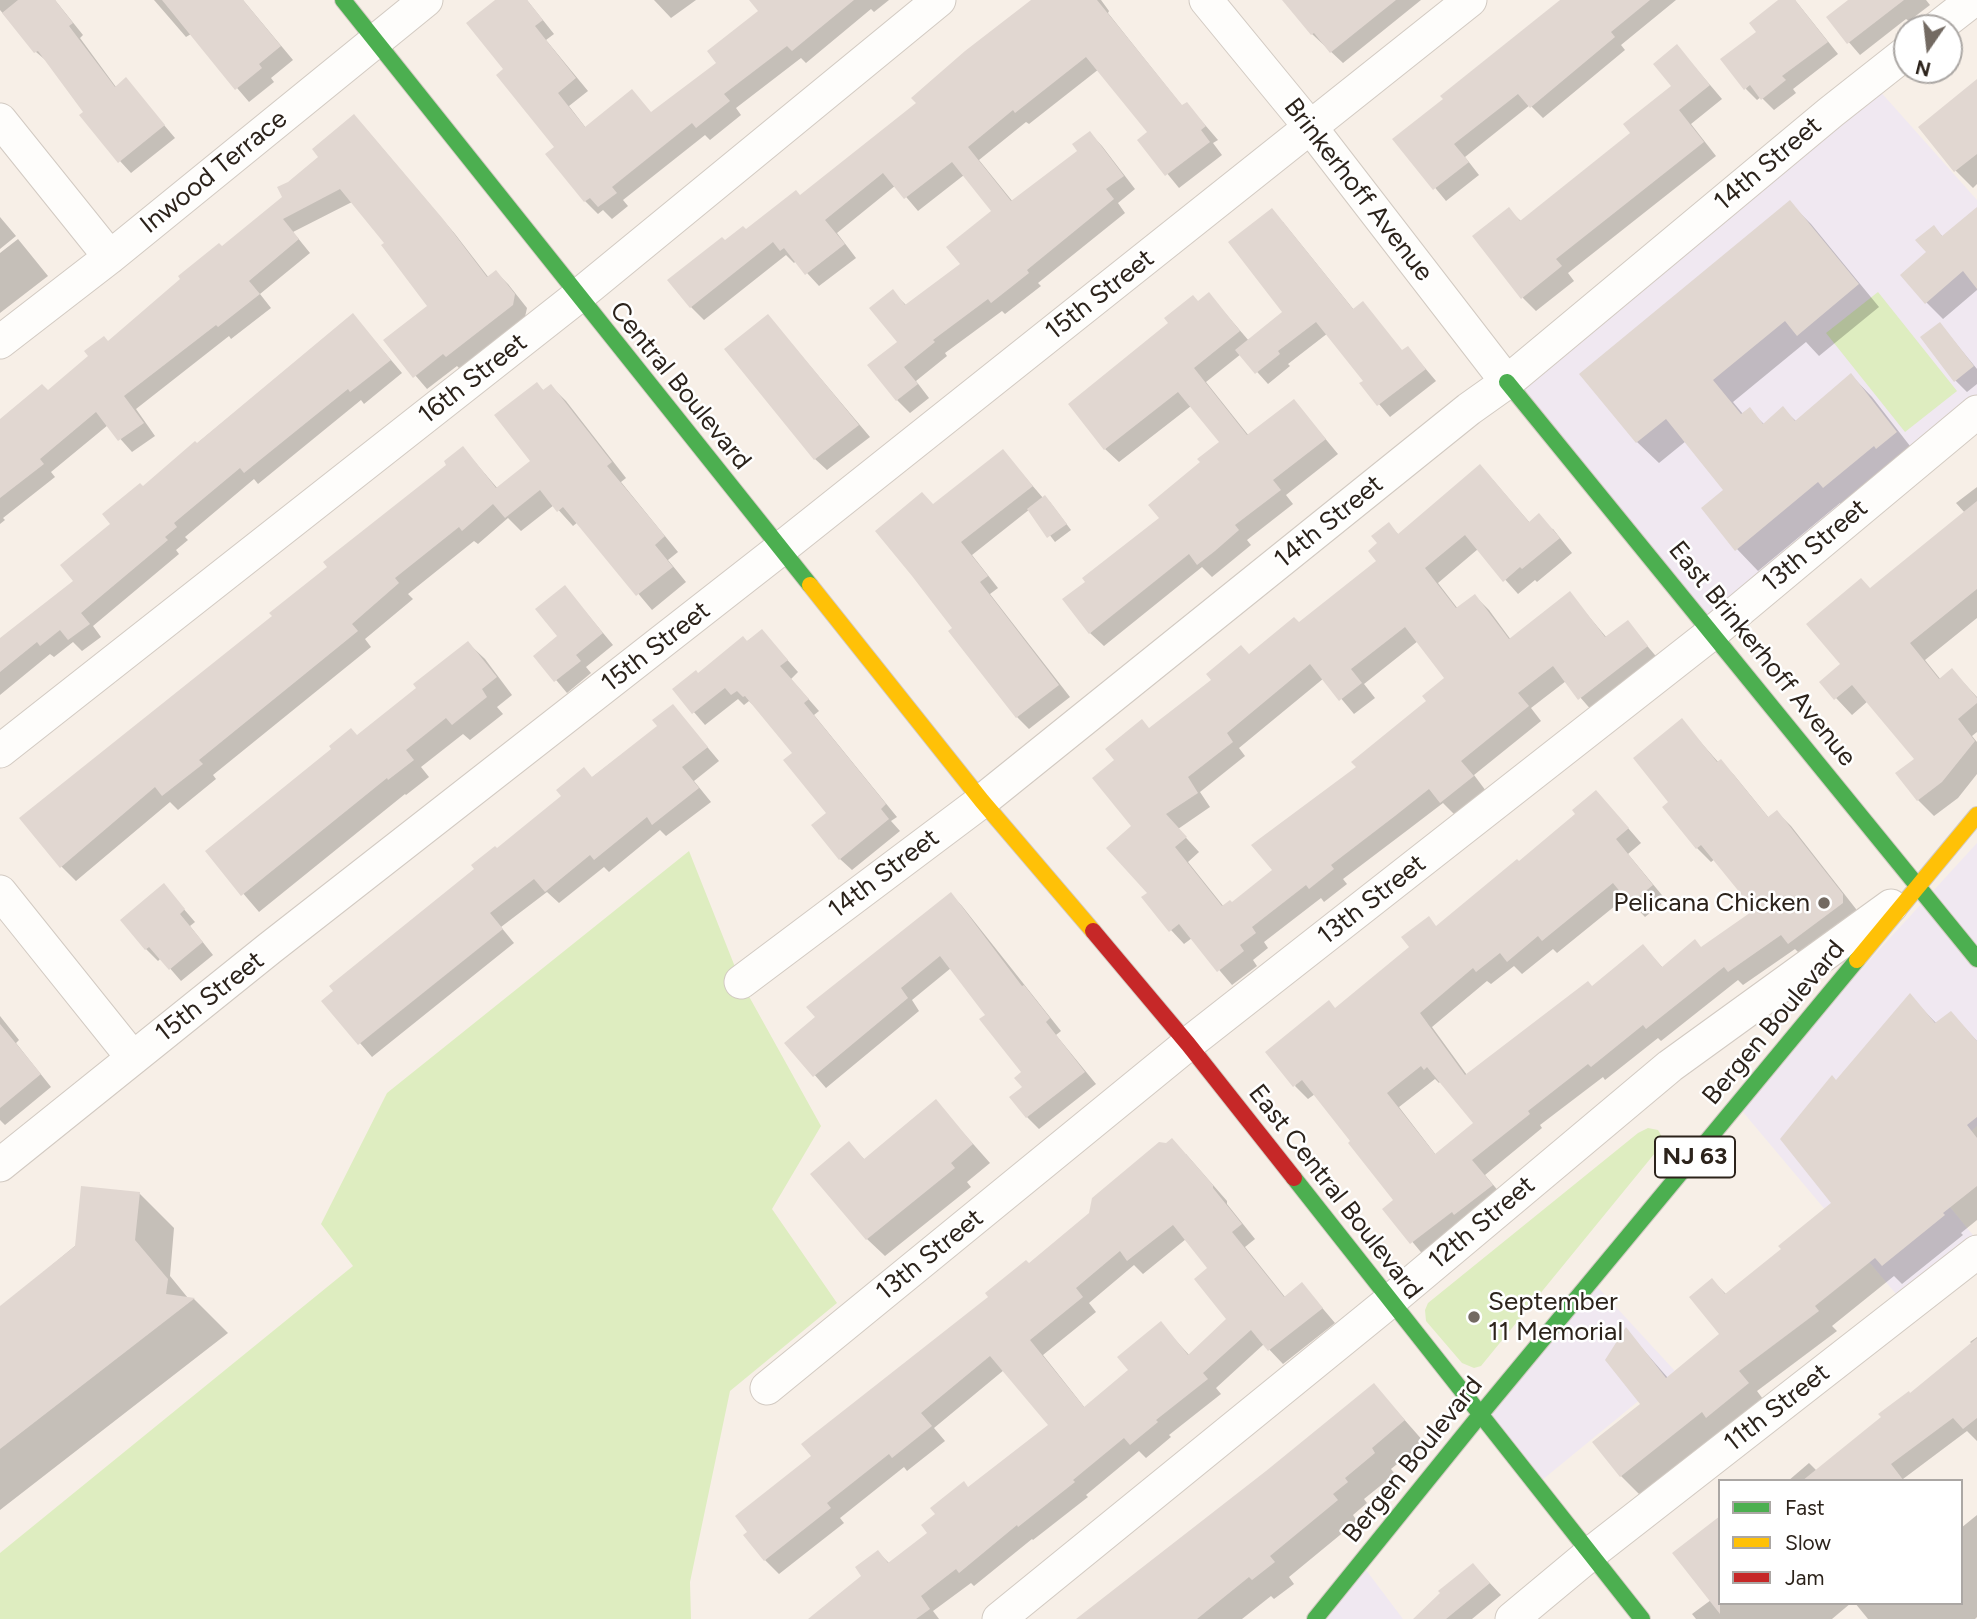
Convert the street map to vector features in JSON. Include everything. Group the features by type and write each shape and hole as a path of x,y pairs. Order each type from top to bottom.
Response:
{"main road":[{"name":"Central Boulevard","path":"342,0 982,801"},
{"name":"East Brinkerhoff Avenue","path":"1507,382 1977,959"},
{"name":"East Central Boulevard","path":"982,801 1188,1044 1642,1619"},
{"name":"Bergen Boulevard","path":"1315,1619 1480,1415 1977,814"}],"street":[{"name":"Inwood Terrace","path":"0,342 110,257 426,0"},
{"name":"16th Street","path":"0,751 577,296 939,0"},
{"name":"Brinkerhoff Avenue","path":"1206,0 1311,128 1507,382"},
{"name":"15th Street","path":"0,1165 1470,0"},
{"path":"1955,14 1973,0"},
{"name":"14th Street","path":"741,982 982,801 1447,427 1507,382 1893,62"},
{"path":"0,120 110,257"},
{"name":"13th Street","path":"767,1388 1188,1044 1712,633 1977,412"},
{"name":"12th Street","path":"999,1619 1390,1301 1670,1066 1977,843"},
{"path":"0,892 133,1058"},
{"name":"11th Street","path":"1512,1619 1590,1554 1977,1252"}],"shaded area":[{"path":"1870,80 1977,200 1977,412 1712,633 1507,382"},
{"path":"1977,843 1977,1126 1922,1173 1977,1240 1907,1307 1737,1105"},
{"path":"1592,1281 1675,1371 1536,1485 1480,1415"},
{"path":"1360,1562 1403,1619 1316,1619"}],"green space":[{"path":"1878,292 1957,391 1905,432 1826,333"},
{"path":"689,851 741,982 821,1126 772,1209 837,1303 730,1391 690,1582 691,1619 0,1619 0,1553 353,1266 321,1224 387,1093"},
{"path":"1648,1128 1658,1130 1662,1137 1655,1153 1481,1366 1474,1368 1462,1363 1426,1321 1425,1310 1428,1303 1638,1133"}],"building":[{"path":"18,0 55,0 73,23 69,26 115,87 126,77 165,125 118,163 79,115 83,112 38,51 34,53 2,13"},
{"path":"162,0 243,0 281,46 259,64 262,68 235,90"},
{"path":"495,0 527,0 543,20 535,26 576,78 558,93 585,127 632,89 651,112 716,63 707,51 758,11 749,0 854,0 792,51 787,46 724,94 730,101 696,128 692,123 612,187 617,193 598,207 590,198 584,202 545,154 554,147 496,75 503,69 466,23"},
{"path":"1031,0 1097,0 1182,105 1187,102 1206,126 1201,130 1210,142 1165,176 1137,140 1147,132 1086,57 1015,113 1013,110 968,147 1011,201 1077,151 1072,144 1090,131 1124,176 1106,189 1114,199 1027,270 1029,273 991,303 988,299 933,340 935,342 904,367 918,384 896,401 867,365 897,342 869,308 893,289 905,305 960,264 946,247 991,211 952,162 904,199 883,173 825,220 845,244 805,275 784,248 780,251 773,242 690,308 667,280 722,237 725,240 743,226 746,229 796,190 800,195 916,103 911,98 965,51"},
{"path":"1282,0 1396,0 1330,53"},
{"path":"1560,0 1650,0 1611,32 1615,37 1530,108 1518,94 1454,144 1469,162 1433,190 1392,139 1443,99 1440,96"},
{"path":"1778,0 1795,0 1828,42 1782,76 1786,80 1761,100 1750,85 1744,90 1720,59 1756,32 1749,23"},
{"path":"1848,0 1904,0 1847,44 1826,17"},
{"path":"1677,44 1710,85 1679,110 1704,142 1556,259 1562,266 1521,299 1472,236 1509,207 1520,221 1630,133 1623,124 1671,86 1653,64"},
{"path":"1977,79 1977,154 1954,172 1918,127"},
{"path":"354,114 443,219 487,277 496,270 515,294 513,305 446,357 443,354 413,378 383,340 427,306 381,245 384,243 340,189 283,219 299,239 249,281 260,294 124,396 144,423 118,441 96,412 40,459 44,464 0,498 0,419 42,384 48,390 88,356 84,351 104,336 108,341 180,279 178,276 219,243 222,246 282,197 277,187 288,182 318,157 312,149"},
{"path":"1790,200 1859,284 1797,336 1785,321 1713,380 1741,414 1750,407 1763,424 1783,406 1795,421 1851,373 1897,432 1876,449 1874,446 1823,488 1818,482 1735,551 1701,508 1723,490 1666,419 1636,443 1579,374"},
{"path":"1977,207 1977,289 1963,271 1925,304 1900,275 1926,252 1915,240 1934,225 1942,236"},
{"path":"1272,208 1353,309 1363,301 1402,350 1408,346 1426,369 1377,406 1359,383 1363,381 1316,322 1278,351 1280,354 1255,374 1235,350 1282,312 1228,242"},
{"path":"1209,292 1240,331 1194,368 1247,435 1294,399 1326,439 1273,480 1281,490 1235,525 1239,530 1215,551 1197,565 1189,554 1089,634 1062,599 1085,582 1082,578 1159,518 1148,505 1200,462 1197,459 1219,442 1178,392 1104,450 1068,404 1168,323 1164,318 1193,295 1198,301"},
{"path":"353,313 391,360 350,392 348,389 244,473 240,468 174,523 177,527 165,537 168,540 81,613 90,624 68,640 60,630 40,646 37,642 0,672 0,638 73,581 60,565 110,524 102,514 140,483 143,486 195,441 197,443"},
{"path":"768,314 859,425 814,460 724,349"},
{"path":"1940,322 1974,366 1954,382 1920,337"},
{"path":"537,382 543,390 551,384 612,462 607,466 665,536 655,545 673,567 636,596 563,507 557,512 540,490 505,518 493,504 462,531 459,527 395,578 399,583 352,624 358,631 199,760 203,764 162,796 155,787 60,868 19,818 272,616 269,613 327,567 323,562 446,465 444,461 463,446 496,488 530,461 494,415"},
{"path":"1003,449 1033,486 961,542 988,576 980,582 1059,685 1016,718 948,631 952,628 875,531 922,492 933,504"},
{"path":"1480,464 1529,522 1539,513 1560,538 1503,582 1465,535 1425,568 1456,608 1475,594 1509,639 1570,591 1605,637 1628,620 1648,646 1578,700 1553,666 1518,693 1529,706 1461,761 1474,776 1440,803 1429,789 1331,865 1334,869 1309,889 1306,885 1252,927 1256,933 1240,945 1244,951 1217,972 1179,924 1169,932 1141,897 1147,893 1106,848 1131,826 1092,778 1114,760 1105,749 1142,719 1149,728 1211,680 1206,674 1241,645 1249,654 1294,617 1299,622 1376,561 1368,551 1377,543 1371,536 1389,522 1398,534","holes":["1405,627 1444,678 1422,696 1426,701 1351,762 1356,767 1251,845 1272,870 1232,902 1230,900 1222,906 1175,847 1187,837 1166,814 1198,793 1188,777 1233,742 1227,733 1310,664 1339,701 1362,683 1351,669"]},
{"path":"1045,495 1067,524 1047,538 1027,509"},
{"path":"1977,501 1977,589 1910,643 1939,679 1952,668 1977,698 1977,703 1958,719 1975,741 1942,782 1917,801 1895,773 1914,759 1852,685 1834,700 1819,682 1840,664 1806,624 1861,578 1870,588"},
{"path":"565,585 603,633 576,655 581,661 554,682 533,656 557,636 535,609"},
{"path":"762,629 788,660 780,666 809,699 804,703 886,804 881,809 889,819 839,860 811,825 826,813 783,760 792,753 745,696 737,691 731,695 725,688 692,714 672,689 696,670 698,673 743,636 747,641"},
{"path":"468,641 497,677 482,689 487,697 452,725 446,718 406,750 414,760 388,780 387,778 241,896 205,851 331,749 329,746 351,728 357,735 416,688 413,684"},
{"path":"673,704 708,747 682,767 699,788 652,825 647,817 594,860 590,855 545,892 534,879 490,913 503,929 358,1045 321,1001 333,991 329,986 474,869 471,865 495,846 497,848 561,796 556,790 584,767 592,777 657,726 652,720"},
{"path":"1682,718 1717,762 1721,759 1768,817 1777,810 1843,894 1843,903 1788,944 1781,935 1728,972 1724,967 1646,1029 1643,1025 1591,1067 1588,1064 1528,1111 1530,1114 1472,1160 1493,1185 1410,1244 1382,1209 1393,1200 1348,1143 1350,1141 1302,1080 1293,1087 1265,1052 1329,1000 1335,1008 1409,947 1401,937 1429,916 1436,926 1575,814 1572,810 1596,790 1629,828 1616,839 1653,885 1630,904 1613,883 1542,941 1538,936 1507,962 1500,953 1476,972 1473,968 1420,1013 1465,1075 1588,981 1592,986 1643,944 1662,967 1695,939 1701,947 1754,910 1701,845 1696,849 1662,807 1668,802 1633,758","holes":["1421,1066 1424,1070 1427,1067 1473,1123 1435,1154 1387,1093"]},
{"path":"164,883 185,909 180,914 203,942 169,970 149,947 145,950 120,920"},
{"path":"951,892 1022,986 1024,985 1050,1018 1046,1022 1085,1072 1026,1118 1009,1097 1022,1087 1014,1078 1021,1072 979,1019 985,1015 940,956 901,988 908,998 813,1077 784,1043 815,1017 806,1007"},
{"path":"1910,993 1935,1023 1951,1011 1977,1041 1977,1117 1967,1125 1977,1138 1977,1186 1882,1266 1875,1258 1815,1306 1819,1311 1739,1371 1749,1383 1706,1418 1702,1412 1620,1477 1592,1442 1640,1404 1605,1360 1626,1327 1666,1378 1719,1334 1689,1297 1712,1278 1725,1294 1781,1249 1778,1246 1831,1203 1780,1139 1832,1075 1836,1080"},
{"path":"0,1024 41,1074 0,1108"},
{"path":"936,1099 973,1144 951,1163 955,1168 866,1240 810,1174 849,1141 864,1159"},
{"path":"1172,1138 1213,1185 1242,1224 1232,1232 1284,1297 1302,1282 1323,1308 1268,1351 1251,1330 1203,1373 1208,1379 1156,1420 1158,1422 1130,1445 1124,1438 1073,1480 1075,1482 959,1573 956,1569 921,1596 930,1609 916,1619 808,1619 861,1576 855,1567 878,1550 888,1563 927,1533 921,1525 935,1514 930,1508 964,1481 968,1487 1048,1425 990,1356 921,1413 932,1426 892,1458 889,1454 827,1503 831,1508 764,1561 743,1535 747,1532 735,1516 811,1456 801,1444 988,1297 985,1293 1026,1260 1029,1263 1089,1213 1092,1198 1159,1142 1166,1143","holes":["1173,1225 1207,1268 1194,1279 1226,1319 1188,1355 1161,1321 1117,1357 1128,1370 1084,1407 1030,1340 1083,1297 1076,1288 1120,1251 1127,1261"]},
{"path":"81,1186 140,1192 135,1240 168,1279 166,1294 195,1298 0,1449 0,1306 75,1246"},
{"path":"1977,1338 1977,1418 1963,1429 1953,1418 1891,1464 1902,1479 1804,1479 1881,1417 1878,1414 1909,1391 1910,1393"},
{"path":"1374,1383 1405,1420 1372,1448 1375,1453 1345,1478 1348,1482 1333,1494 1338,1500 1270,1556 1275,1562 1252,1580 1249,1577 1197,1619 1076,1619 1266,1471"},
{"path":"1718,1518 1720,1614 1672,1553"},
{"path":"1473,1563 1490,1583 1446,1619 1413,1619 1440,1593 1438,1591"}],"traffic: fast":[{"path":"343,0 810,585"},
{"path":"1507,382 1977,959"},
{"path":"1315,1619 1480,1415 1857,960"},
{"path":"1294,1178 1642,1619"}],"traffic: slow":[{"path":"810,585 982,801 1093,931"},
{"path":"1857,960 1977,815"}],"traffic: jam":[{"path":"1093,931 1188,1044 1294,1178"}],"place":[{"name":"Pelicana Chicken","path":"1824,903"},
{"name":"September 11 Memorial","path":"1474,1317"}]}
